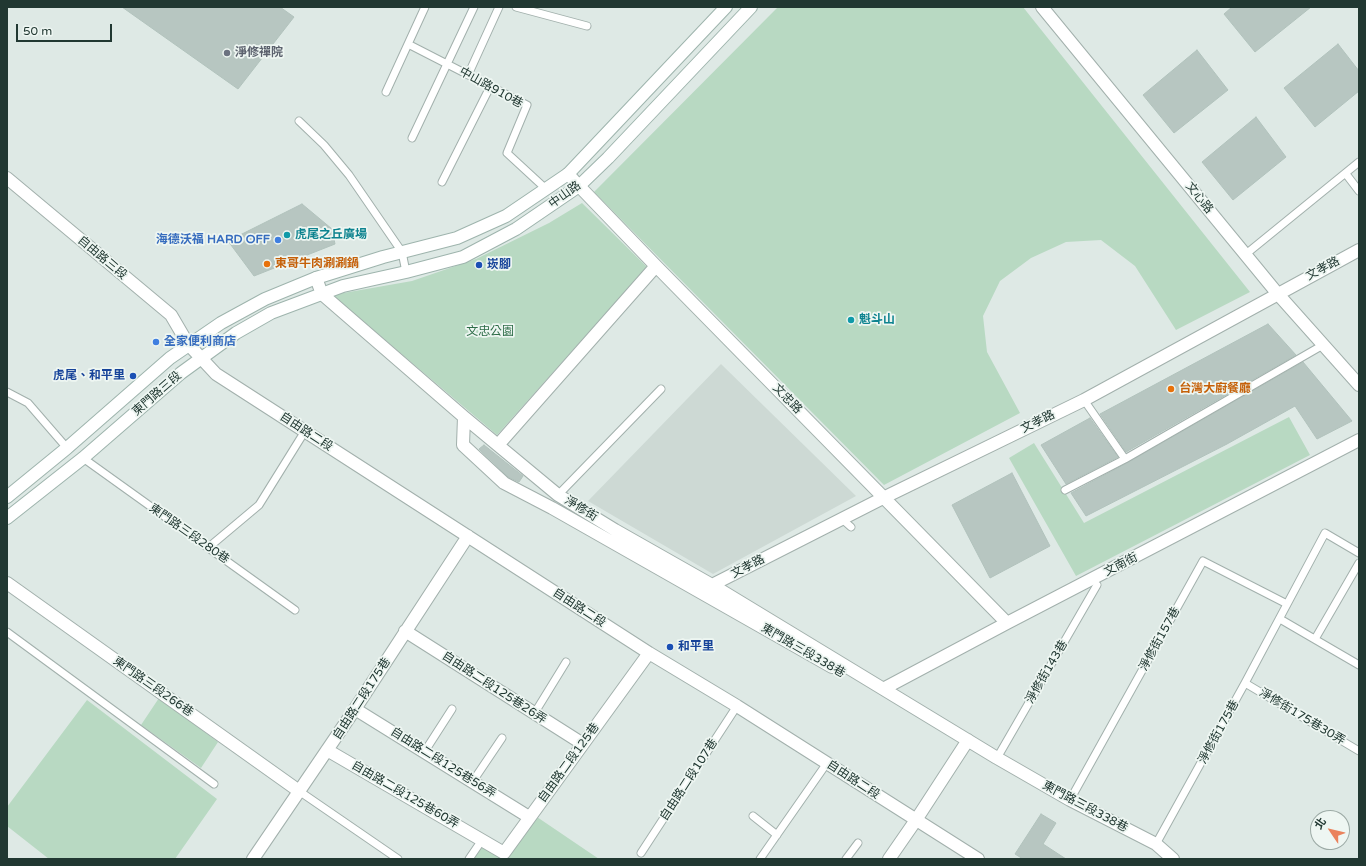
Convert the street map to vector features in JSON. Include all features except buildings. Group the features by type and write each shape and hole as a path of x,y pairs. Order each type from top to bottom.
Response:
{"street":[{"name":"中山路","path":"316,278 383,257 457,238 506,216 568,174 726,7"},
{"name":"中山路","path":"322,294 343,286 463,257 516,229 578,186 608,158 751,7"},
{"name":"文心路","path":"1042,7 1277,293 1359,385"},
{"name":"文忠路","path":"568,174 656,266 1007,623"},
{"name":"自由路三段","path":"7,178 171,315 188,344"},
{"name":"文孝路","path":"712,585 846,523 883,498 1084,400 1277,293 1327,272 1359,250"},
{"path":"498,446 656,266"},
{"name":"東門路三段","path":"7,497 67,448 188,344 221,323 265,299 316,278"},
{"name":"淨修街","path":"316,278 322,294 498,446 558,494 615,530 712,585 883,690"},
{"name":"東門路三段","path":"7,518 83,458 177,376 200,358 236,333 271,312 322,294"},
{"name":"自由路二段","path":"188,344 216,374 649,653 737,706 978,859"},
{"name":"東門路三段338巷","path":"464,417 463,445 504,482 868,688 883,690 1070,800 1156,844 1173,859"},
{"name":"文南街","path":"883,690 1007,623 1359,440"},
{"name":"自由路二段175巷","path":"252,859 356,709 405,631 468,536"},
{"name":"東門路三段266巷","path":"7,583 299,791"},
{"name":"自由路二段125巷26弄","path":"405,631 583,744"},
{"name":"自由路二段125巷","path":"482,840 504,853 649,653"},
{"name":"自由路二段125巷56弄","path":"356,709 529,817"},
{"path":"889,859 968,740"},
{"name":"自由路二段125巷60弄","path":"327,750 482,840"}],"lane":[{"path":"386,92 425,7"},
{"path":"412,138 474,7"},
{"path":"468,75 500,7"},
{"path":"516,7 587,26"},
{"name":"中山路910巷","path":"408,44 527,105 507,153 546,188"},
{"path":"442,182 490,87"},
{"path":"299,121 324,144 349,175 402,252 406,272"},
{"path":"1246,254 1359,162"},
{"path":"1346,174 1359,191"},
{"path":"1066,490 1125,459 1323,345"},
{"path":"558,494 661,389"},
{"path":"7,392 28,403 67,448"},
{"path":"1084,400 1125,459"},
{"path":"209,547 259,505 305,431"},
{"name":"東門路三段280巷","path":"83,458 295,610"},
{"name":"淨修街175巷","path":"1156,844 1245,684 1325,533 1359,553"},
{"name":"淨修街157巷","path":"1070,800 1203,561 1287,604"},
{"path":"1315,639 1359,563"},
{"name":"淨修街143巷","path":"997,758 1097,585"},
{"path":"1280,619 1359,665"},
{"path":"7,632 214,784"},
{"path":"534,714 566,662"},
{"name":"淨修街175巷30弄","path":"1245,684 1359,750"},
{"name":"自由路二段107巷","path":"641,854 737,706"},
{"path":"425,751 452,709"},
{"path":"473,781 502,738"},
{"path":"760,859 827,763"},
{"path":"299,791 398,859"},
{"path":"753,816 777,834"},
{"path":"470,859 482,840"},
{"path":"846,859 858,843"}],"shaded area":[{"path":"721,364 856,496 713,574 588,501"}],"green space":[{"path":"778,7 1023,7 1250,292 1176,330 1135,266 1101,240 1066,242 1031,258 1000,281 983,316 987,352 1020,413 884,485 594,192"},
{"name":"文忠公園","path":"582,203 647,267 497,435 332,295 412,281 476,259 549,223"},
{"path":"1289,417 1310,455 1076,576 1009,458 1034,443 1084,523"},
{"path":"159,698 218,742 201,768 141,725"},
{"path":"87,700 217,799 175,859 49,859 7,826 7,807"},
{"path":"537,817 599,859 472,859 483,843 506,857"}],"place":[{"name":"淨修禪院","path":"227,53"},
{"name":"虎尾之丘廣場","path":"287,235"},
{"name":"海德沃福 HARD OFF","path":"278,240"},
{"name":"東哥牛肉涮涮鍋","path":"267,264"},
{"name":"崁腳","path":"479,265"},
{"name":"魁斗山","path":"851,320"},
{"name":"全家便利商店","path":"156,342"},
{"name":"虎尾、和平里","path":"133,376"},
{"name":"台灣大廚餐廳","path":"1171,389"},
{"name":"和平里","path":"670,647"}]}
